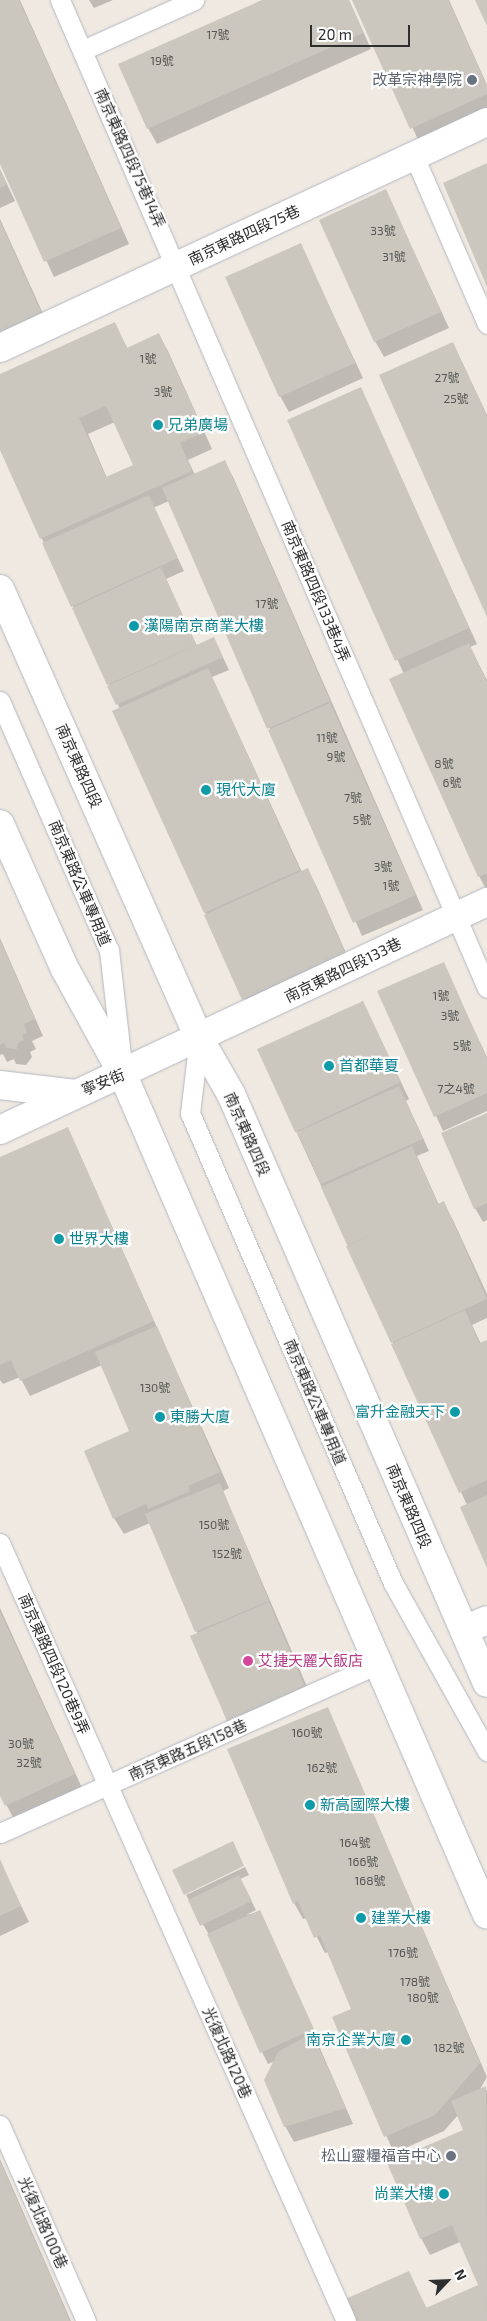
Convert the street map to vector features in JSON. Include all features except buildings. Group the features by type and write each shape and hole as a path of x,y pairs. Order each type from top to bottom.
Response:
{"main road":[{"name":"南京東路四段75巷","path":"0,348 487,122"},
{"name":"南京東路四段","path":"0,589 199,1038 231,1094 475,1625 487,1683"},
{"path":"0,824 65,969 123,1075 376,1665 487,1915"},
{"name":"南京東路四段133巷","path":"199,1038 487,902"},
{"name":"寧安街","path":"0,1085 75,1094 123,1075 199,1038"},
{"path":"0,1130 75,1094"}],"lane":[{"name":"南京東路四段75巷14弄","path":"60,0 178,266"},
{"path":"83,50 194,0"},
{"path":"414,156 487,324"},
{"name":"南京東路四段133巷4弄","path":"178,266 487,988"},
{"name":"南京東路公車專用道","path":"0,702 109,950 123,1075"},
{"name":"南京東路公車專用道","path":"199,1038 190,1113 393,1583 487,1751"},
{"name":"南京東路四段120巷9弄","path":"0,1543 108,1785"},
{"name":"南京東路五段158巷","path":"0,1833 376,1665"},
{"name":"光復北路120巷","path":"108,1785 346,2321"},
{"name":"光復北路100巷","path":"0,2125 86,2321"}],"place":[{"name":"改革宗神學院","path":"472,80"},
{"name":"兄弟廣場","path":"158,425"},
{"name":"漢陽南京商業大樓","path":"134,626"},
{"name":"現代大廈","path":"206,790"},
{"name":"首都華夏","path":"329,1066"},
{"name":"世界大樓","path":"59,1239"},
{"name":"富升金融天下","path":"455,1412"},
{"name":"東勝大廈","path":"160,1417"},
{"name":"艾捷天麗大飯店","path":"248,1661"},
{"name":"新高國際大樓","path":"310,1805"},
{"name":"建業大樓","path":"361,1918"},
{"name":"南京企業大廈","path":"406,2040"},
{"name":"松山靈糧福音中心","path":"451,2156"},
{"name":"尚業大樓","path":"444,2194"}]}
